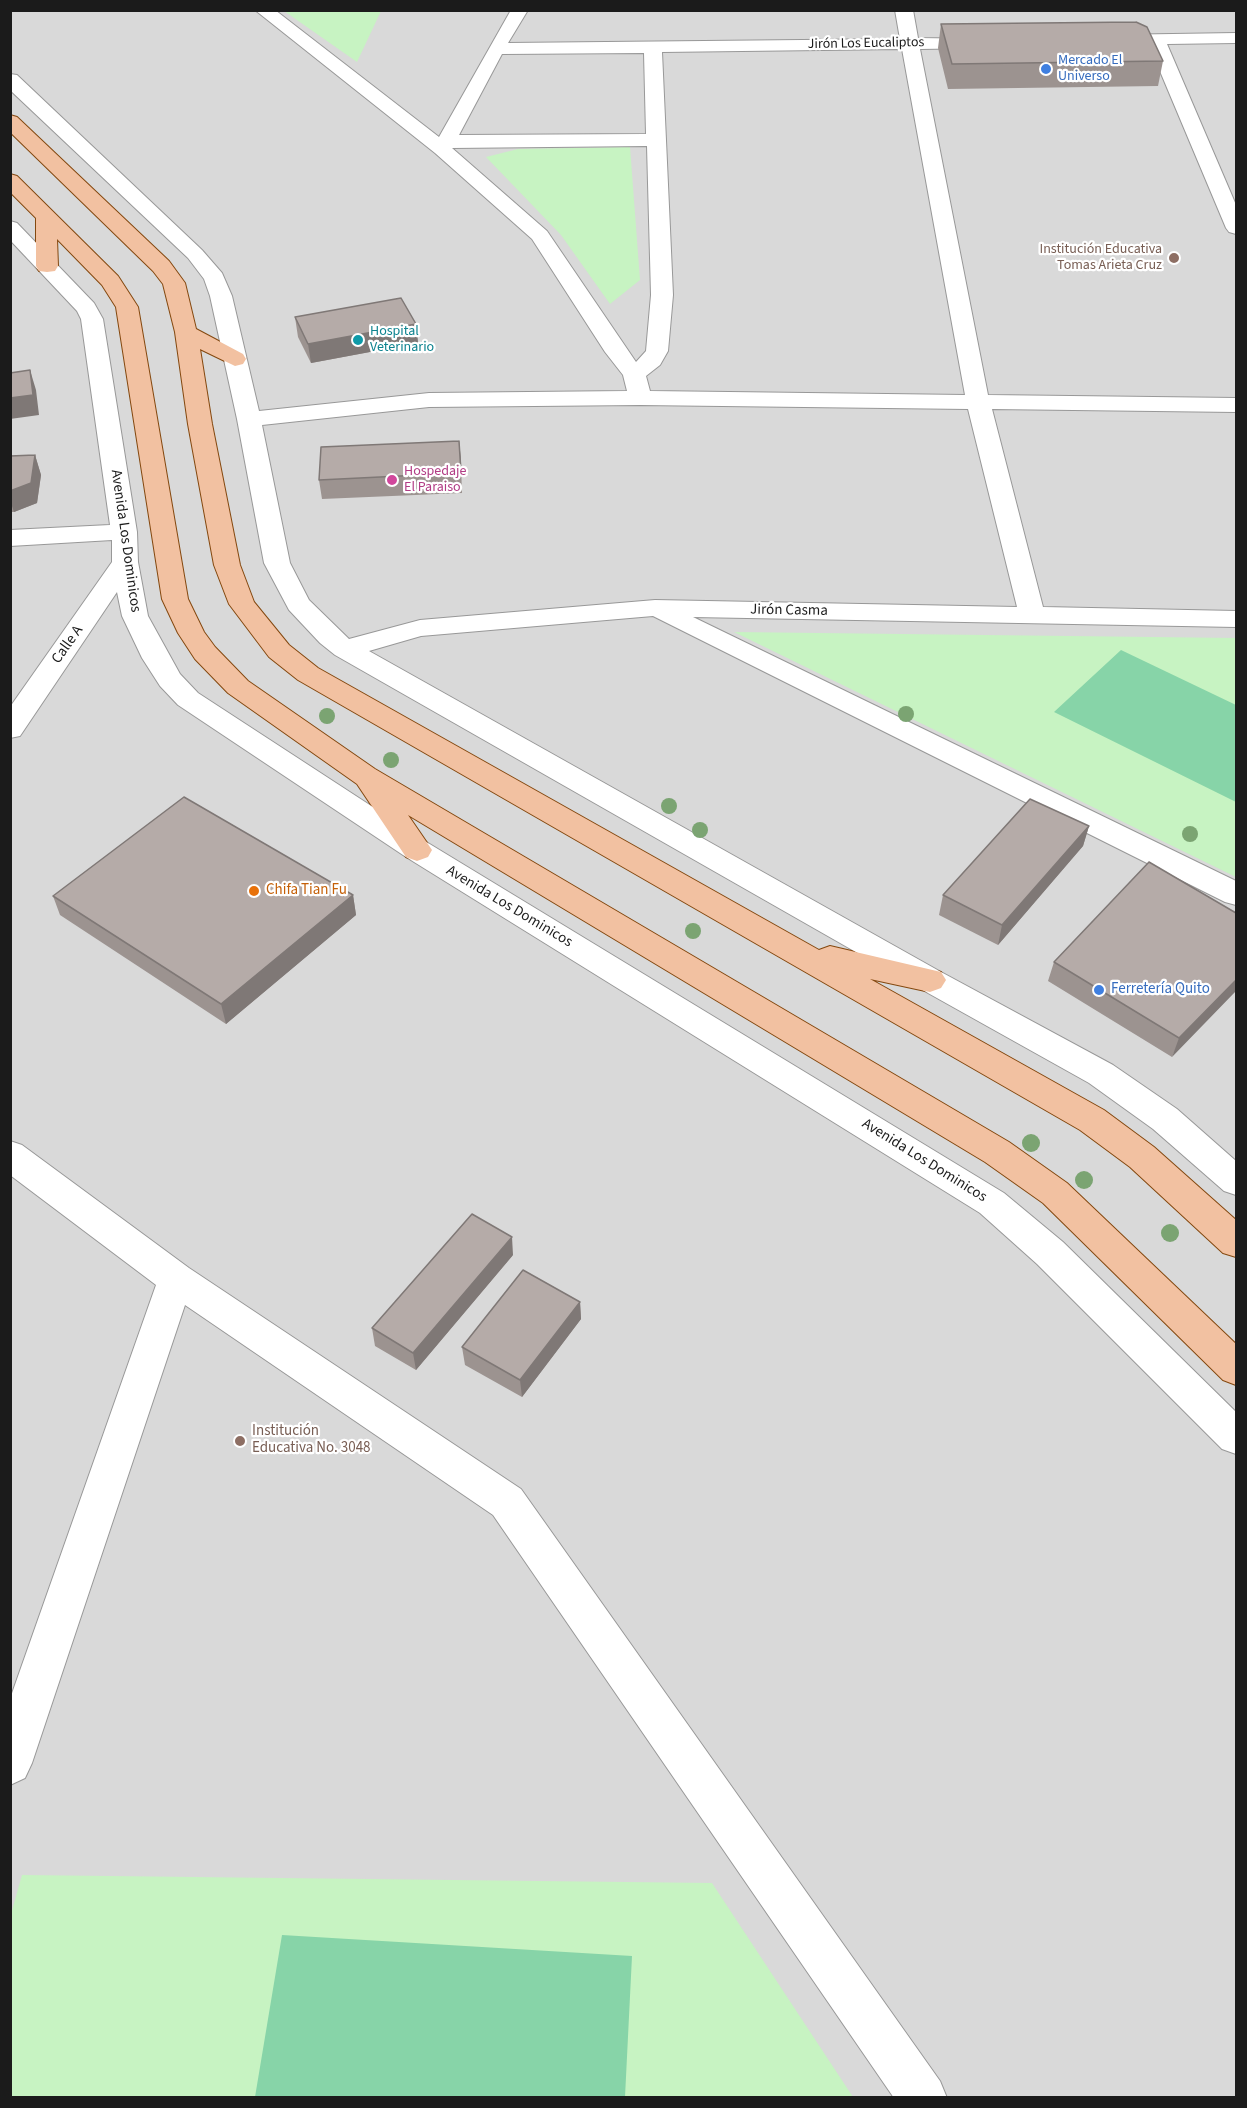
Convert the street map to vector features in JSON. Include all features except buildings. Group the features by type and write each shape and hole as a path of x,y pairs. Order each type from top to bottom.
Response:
{"main road":[{"path":"10,120 169,274 177,294 186,332 200,424 227,565 242,604 279,651 308,674 1092,1120 1142,1157 1236,1242"},
{"path":"10,180 110,281 122,297 130,318 170,578 183,618 191,633 205,653 238,687 365,776 997,1152 1055,1193 1081,1216 1236,1368"},
{"path":"46,217 46,266"},
{"path":"186,332 235,359"},
{"path":"365,776 417,850"},
{"path":"796,950 930,981"}],"street":[{"path":"262,10 444,145 540,235 616,352 634,374 640,398"},
{"path":"444,145 520,10"},
{"path":"904,10 978,401 1032,615"},
{"path":"1097,41 1236,38"},
{"path":"1156,40 1236,228"},
{"name":"Jirón Los Eucaliptos","path":"496,49 1003,42"},
{"path":"634,374 652,360 659,343 662,295 653,47"},
{"path":"10,79 207,267 221,297 249,419 277,563 298,604 312,621 345,649 930,981 1101,1074 1165,1119 1236,1181"},
{"path":"444,145 657,140"},
{"name":"Avenida Los Dominicos","path":"10,227 86,308 92,319 124,532 125,562 135,616 144,637 170,680 188,699 221,723 417,850 992,1203 1050,1253 1236,1437"},
{"path":"249,419 429,400 640,398 1236,405"},
{"path":"10,538 124,532"},
{"name":"Calle A","path":"10,729 125,562"},
{"path":"655,608 1236,894"},
{"name":"Jirón Casma","path":"345,649 420,628 655,608 1236,619"},
{"path":"10,1155 176,1279 507,1502 923,2097"},
{"path":"10,1763 176,1279"}],"shaded area":[{"path":"11,11 1236,11 1236,2097 11,2097"}],"green space":[{"path":"284,11 381,11 357,62"},
{"path":"630,147 640,280 610,304 561,235 486,157 518,149"},
{"path":"734,632 1236,638 1236,877"},
{"path":"1121,650 1236,705 1236,802 1054,712"},
{"path":"22,1875 712,1883 853,2097 11,2098 11,1914"},
{"path":"282,1935 632,1956 625,2097 255,2097"}],"place":[{"name":"Mercado El Universo","path":"1046,69"},
{"name":"Institución Educativa Tomas Arieta Cruz","path":"1174,258"},
{"name":"Hospital Veterinario","path":"358,340"},
{"name":"Hospedaje El Paraiso","path":"392,480"},
{"name":"Chifa Tian Fu","path":"254,891"},
{"name":"Ferretería Quito","path":"1099,990"},
{"name":"Institución Educativa No. 3048","path":"240,1441"}]}
